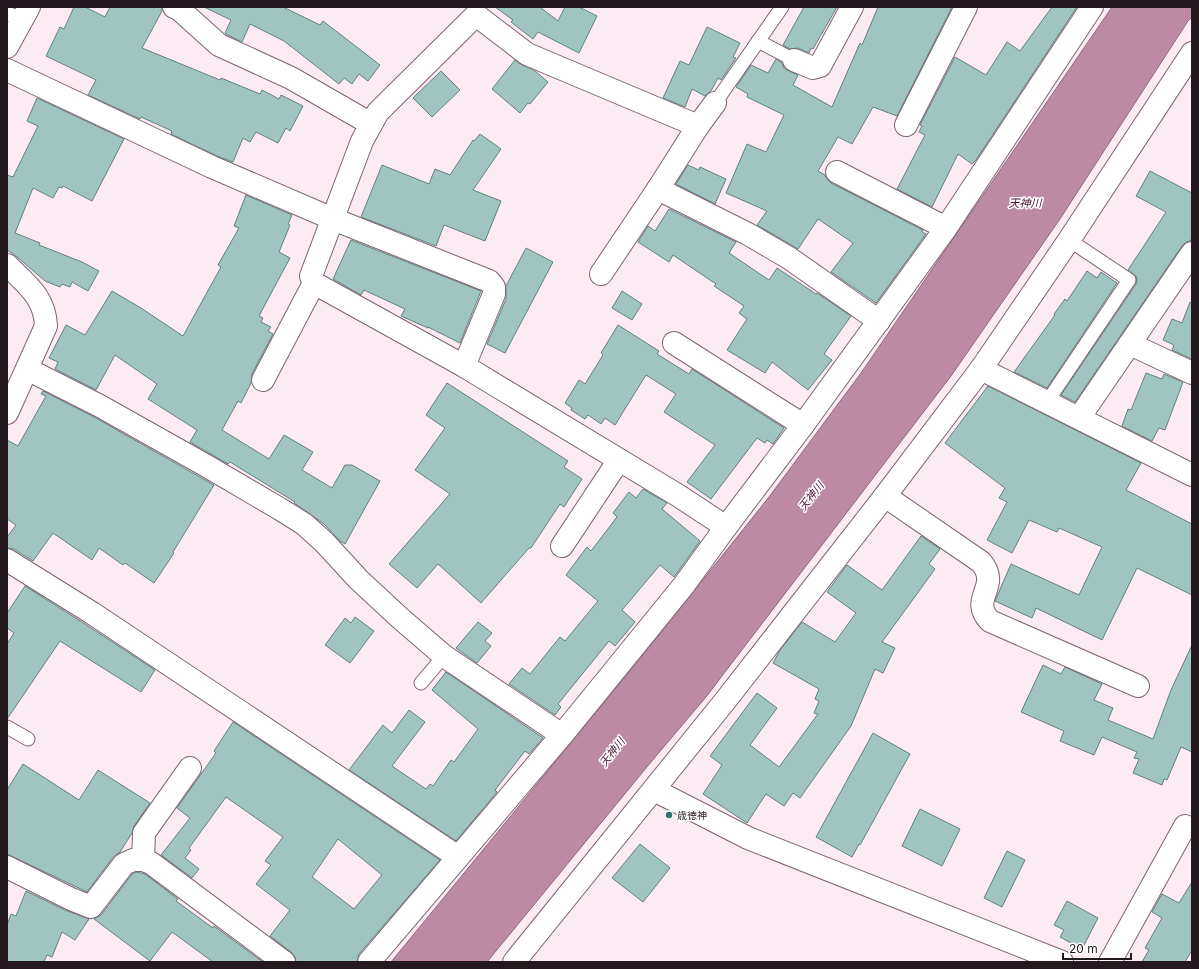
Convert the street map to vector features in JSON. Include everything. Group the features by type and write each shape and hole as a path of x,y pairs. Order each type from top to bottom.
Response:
{"street":[{"path":"174,7 179,9 219,45 291,78 371,124"},
{"path":"794,60 813,68 820,66 852,7"},
{"path":"906,125 966,7"},
{"path":"369,962 562,735 684,585 803,425 946,228 1092,7"},
{"path":"7,46 18,14"},
{"path":"698,126 527,54 476,15 378,112 362,141 311,276 314,283 464,366 679,496 726,527"},
{"path":"514,962 725,701 885,496 981,369 1069,240 1192,53"},
{"path":"7,70 212,168 333,219 489,281 492,283 495,290 494,294 464,366"},
{"path":"601,274 698,126 715,103"},
{"path":"837,172 946,228"},
{"path":"658,188 748,234 789,258 879,321"},
{"path":"1079,418 1130,344 1185,279 1192,253"},
{"path":"7,264 35,294 42,304 46,314 46,326 7,413"},
{"path":"262,380 314,283"},
{"path":"674,343 803,425"},
{"path":"1130,344 1192,373"},
{"path":"27,368 100,406 205,465 304,524 324,542 359,580 444,656 562,735"},
{"path":"981,369 1192,475"},
{"path":"562,546 619,460"},
{"path":"885,496 984,565 989,576 988,584 982,599 982,608 984,615 990,620 1138,686"},
{"path":"7,560 92,613 458,857"},
{"path":"142,860 144,833 190,768"},
{"path":"654,790 748,838 1062,962"},
{"path":"1110,962 1185,826"},
{"path":"7,867 71,899 92,907 124,864 133,860 142,860 151,863 284,962"}],"lane":[{"path":"715,103 782,7"},
{"path":"758,41 794,60"},
{"path":"1047,402 1129,280 1069,240"},
{"path":"421,683 444,656"},
{"path":"7,727 28,739"}],"water":[{"name":"天神川","path":"1112,7 1192,7 1192,17 1060,219 951,376 706,697 487,962 391,962 643,655 769,497 861,373"}],"building":[{"path":"74,7 85,7 105,17 110,7 162,7 162,11 142,48 220,80 221,78 260,94 262,90 279,99 281,95 303,106 290,131 286,128 278,143 256,132 250,142 243,138 233,162 217,156 171,134 172,131 141,117 140,119 88,95 96,80 46,56 60,27 64,29"},
{"path":"204,7 283,7 320,25 323,21 380,65 368,81 359,74 352,84 344,78 339,84 284,41 250,24 242,42 226,34 225,33 231,20"},
{"path":"495,7 540,7 558,21 565,7 579,7 597,16 579,53 538,32 533,39 511,22 513,20"},
{"path":"804,7 837,7 813,49 811,48 809,53 798,48 790,49 783,45"},
{"path":"878,7 952,7 897,116 873,107 852,144 838,137 818,171 825,175 831,183 923,230 922,232 926,234 876,303 831,272 853,243 818,219 798,249 757,225 767,211 726,193 747,144 766,152 784,115 747,97 748,94 736,87 751,65 768,73 776,59 782,63 784,68 798,75 793,85 832,107 860,43 862,45"},
{"path":"1052,7 1077,7 976,160 972,164 958,154 932,207 897,189 925,135 919,132 922,126 920,125 955,57 986,75 1007,42 1020,51"},
{"path":"707,27 740,43 733,57 736,58 721,80 718,78 711,91 705,96 692,89 685,107 663,98 680,61 689,65"},
{"path":"515,60 534,70 548,82 530,104 528,103 520,113 492,89"},
{"path":"441,71 460,90 432,117 413,98"},
{"path":"37,98 124,139 92,201 63,186 62,188 59,187 53,198 33,188 15,233 99,271 88,291 72,282 70,287 62,284 60,287 45,281 7,250 7,175 13,177 38,126 27,121"},
{"path":"480,134 501,149 473,190 501,201 485,241 444,225 436,246 361,217 382,165 429,184 435,169 450,175 473,140 474,141"},
{"path":"688,165 699,170 700,167 726,179 715,204 676,184"},
{"path":"1150,171 1192,193 1192,238 1182,246 1075,402 1061,395 1136,284 1136,276 1128,270 1166,212 1136,196"},
{"path":"246,195 292,215 288,224 290,225 279,252 290,258 259,316 263,318 261,322 271,327 268,331 273,334 252,374 251,383 241,403 238,401 222,430 269,459 284,435 313,452 302,470 332,488 345,465 352,465 380,481 345,544 340,541 324,524 294,503 295,502 230,462 228,464 190,442 197,430 148,399 157,384 115,355 96,390 55,369 58,362 49,358 66,325 85,335 112,291 183,336 221,267 218,265 239,228 234,226"},
{"path":"669,209 736,242 729,253 769,280 777,268 851,316 824,354 832,360 808,390 772,362 765,373 727,350 747,319 739,313 744,306 714,286 716,284 673,255 669,262 638,242 648,226 655,231"},
{"path":"351,240 481,291 460,343 428,327 401,316 405,309 364,290 361,295 333,279"},
{"path":"526,248 553,262 505,353 487,344 506,299 506,286"},
{"path":"1087,271 1097,278 1101,272 1117,283 1047,388 1014,372 1055,315 1054,314 1065,299 1067,301"},
{"path":"622,291 642,304 632,320 612,308"},
{"path":"1190,302 1192,303 1192,359 1172,350 1174,345 1163,340 1172,319 1182,323"},
{"path":"618,325 659,351 657,354 689,374 692,369 784,428 773,444 767,440 765,443 757,438 711,499 687,482 715,445 664,412 676,394 646,375 615,425 605,418 601,424 588,415 585,419 571,410 572,408 565,403 579,380 585,384 603,355 601,353"},
{"path":"1146,373 1162,379 1164,374 1183,382 1165,430 1159,428 1152,441 1122,426 1128,409 1131,410"},
{"path":"447,383 568,461 564,467 582,479 564,507 560,504 531,548 529,548 481,603 438,564 417,588 389,564 450,494 415,470 445,428 426,415"},
{"path":"988,386 1141,463 1126,490 1192,524 1192,595 1137,568 1102,640 1036,608 1032,618 995,601 1011,564 1079,595 1102,547 1059,528 1057,532 1029,520 1012,553 987,540 1007,502 999,498 1005,488 945,443"},
{"path":"43,391 94,417 214,485 173,552 174,553 154,583 125,563 123,565 99,548 92,560 53,533 33,561 14,549 7,548 7,537 16,525 7,519 7,440 18,446 46,396 41,394"},
{"path":"643,489 667,503 662,509 700,541 674,577 660,565 622,610 635,622 615,646 609,641 558,704 561,707 555,715 509,684 522,668 530,674 560,637 565,641 598,601 566,575 587,547 591,551 617,517 613,513 629,492 636,498"},
{"path":"921,536 940,549 929,564 935,569 882,642 895,648 883,673 875,669 851,726 800,798 793,793 784,806 766,794 747,823 703,794 722,765 710,756 757,693 777,708 750,745 779,767 818,714 814,713 819,701 815,699 819,689 773,663 780,650 802,622 835,642 856,613 827,592 847,565 882,590"},
{"path":"25,586 155,670 141,692 60,641 7,719 7,644 14,633 7,628 7,613"},
{"path":"355,617 374,631 350,663 325,645 345,618 351,623"},
{"path":"478,622 492,633 485,641 491,646 477,663 456,648"},
{"path":"1192,645 1192,752 1181,747 1167,780 1164,779 1162,785 1133,773 1139,759 1134,758 1137,752 1102,737 1094,755 1060,741 1064,731 1021,712 1043,665 1061,674 1065,667 1102,684 1094,700 1113,708 1108,720 1153,739 1171,690"},
{"path":"446,672 543,738 529,754 525,751 495,790 497,792 456,841 349,770 383,725 392,733 409,710 425,722 392,766 426,789 430,784 433,786 451,760 454,762 478,729 432,690"},
{"path":"233,722 440,860 359,954 357,962 296,962 295,957 291,952 270,936 290,910 256,884 271,865 265,861 283,837 226,797 189,848 191,850 185,858 199,869 192,878 161,855 190,818 177,808 216,753 214,751","holes":["338,839 382,875 354,909 312,877"]},
{"path":"873,733 910,754 852,857 816,837"},
{"path":"23,764 79,800 98,770 150,803 134,826 132,833 120,852 114,856 87,892 7,854 7,790"},
{"path":"920,809 960,829 942,866 902,846"},
{"path":"640,844 670,868 643,902 612,878"},
{"path":"1007,851 1025,860 1002,907 984,898"},
{"path":"136,872 145,874 178,899 176,901 213,928 214,926 263,962 213,962 172,932 150,961 94,919 101,915 132,874"},
{"path":"1192,882 1192,950 1185,962 1142,962 1149,950 1145,948 1162,918 1152,912 1162,894 1179,903"},
{"path":"26,891 65,910 89,919 75,940 62,932 52,957 47,955 44,962 7,962 7,925 11,914 16,916"},
{"path":"1067,901 1098,918 1082,949 1060,937 1064,930 1054,925"}],"place":[{"name":"歳徳神","path":"669,815"}]}
